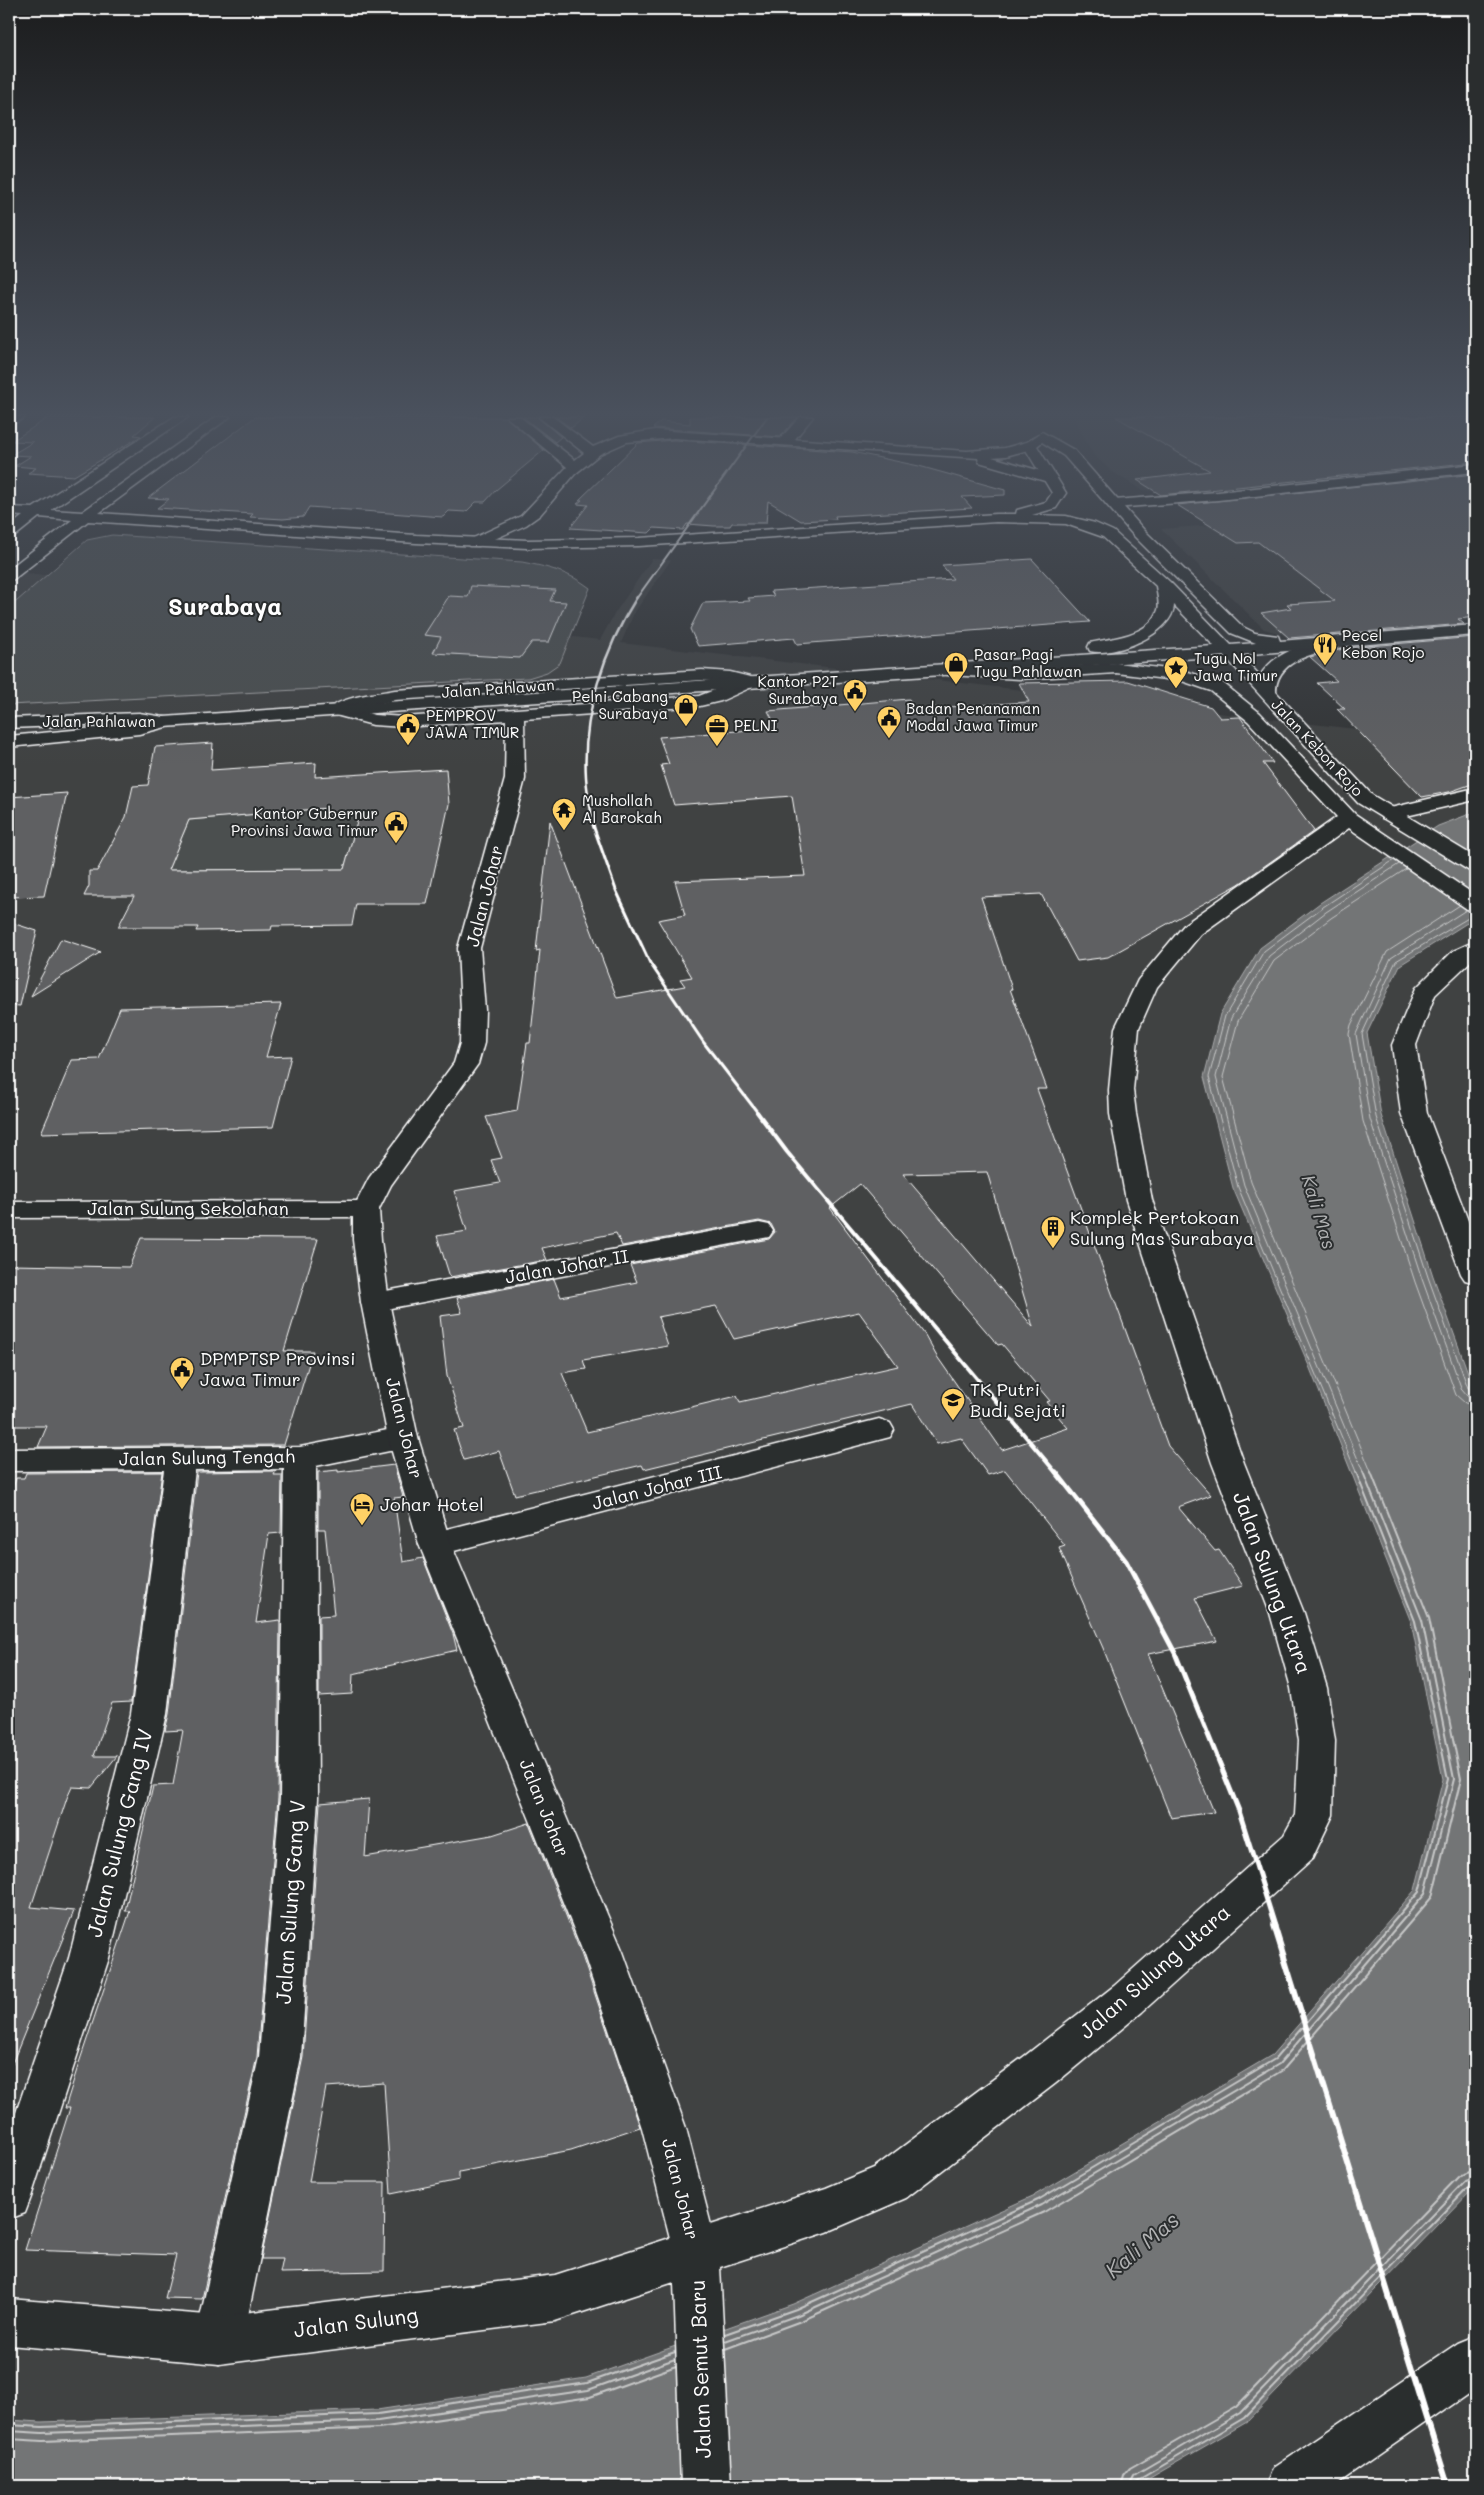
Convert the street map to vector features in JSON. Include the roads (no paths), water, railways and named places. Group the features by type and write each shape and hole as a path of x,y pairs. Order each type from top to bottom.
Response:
{"street":[{"path":"9,576 63,533"},
{"path":"331,533 474,543 527,544 639,542 766,533"},
{"path":"474,543 495,533"},
{"path":"527,533 527,544"},
{"name":"Jalan Kebon Rojo","path":"1107,533 1164,585 1228,650 1365,798 1475,866"},
{"path":"1140,533 1243,634 1260,638 1325,642 1475,630"},
{"path":"947,670 1007,653 1114,646 1154,626 1166,609 1164,585"},
{"path":"1267,694 1269,675 1278,664 1298,654 1345,641"},
{"name":"Jalan Pahlawan","path":"9,723 139,718 164,722 947,670 1325,642"},
{"name":"Jalan Kebon Rojo","path":"947,670 1020,674 1116,668 1170,674 1204,681 1218,687 1234,698 1254,717 1357,824 1475,904"},
{"name":"Jalan Pahlawan","path":"338,710 373,720 389,722 515,716 700,701 715,697 748,682"},
{"name":"Jalan Johar","path":"515,716 515,779 469,948 473,1010 472,1043 466,1064 378,1184 366,1209 367,1240 375,1302 403,1438 435,1544 603,1952 664,2128 696,2252"},
{"path":"9,742 140,729 164,722"},
{"path":"1395,818 1475,794"},
{"name":"Jalan Sulung Utara","path":"696,2252 827,2210 890,2184 1033,2075 1128,1998 1298,1847 1314,1815 1317,1741 1309,1688 1286,1613 1228,1463 1139,1200 1123,1114 1121,1090 1127,1028 1146,985 1193,929 1334,830 1357,824"},
{"path":"1475,948 1461,956 1424,993 1404,1045 1414,1113 1475,1274"},
{"name":"Jalan Sulung Sekolahan","path":"9,1210 366,1209"},
{"name":"Jalan Johar II","path":"375,1302 759,1231"},
{"name":"Jalan Johar III","path":"435,1544 879,1430"},
{"name":"Jalan Sulung Tengah","path":"9,1460 300,1458 403,1438"},
{"name":"Jalan Sulung Gang IV","path":"9,2197 88,1958 149,1714 181,1458"},
{"name":"Jalan Sulung Gang V","path":"219,2340 280,2057 299,1798 300,1458"},
{"name":"Jalan Semut Baru","path":"696,2252 706,2486"},
{"name":"Jalan Sulung","path":"9,2322 219,2340 555,2298 696,2252"},
{"path":"1290,2486 1475,2360"}],"water":[{"name":"Kali Mas","path":"1475,812 1475,918 1400,965 1367,1033 1381,1115 1433,1276 1475,1392 1475,2187 1247,2422 1136,2486 9,2486 9,2420 41,2422 377,2410 586,2378 793,2304 1035,2195 1272,2055 1415,1890 1443,1779 1411,1622 1309,1366 1233,1188 1204,1077 1220,1014 1260,948 1320,903 1438,826"}],"railway":[{"path":"636,599 683,533"},
{"path":"594,827 586,777 588,730 592,707 605,660 625,617 637,597"},
{"path":"593,825 616,890 650,963 704,1043 758,1113"},
{"path":"757,1112 787,1152 1057,1474"},
{"path":"1056,1472 1126,1561 1175,1653 1239,1811 1275,1926"},
{"path":"1274,1925 1448,2486"}],"place":[{"name":"Pecel Kebon Rojo","path":"1325,666"},
{"name":"Pasar Pagi Tugu Pahlawan","path":"956,685"},
{"name":"Tugu Nol Jawa Timur","path":"1176,689"},
{"name":"Kantor P2T Surabaya","path":"855,712"},
{"name":"Pelni Cabang Surabaya","path":"686,727"},
{"name":"Badan Penanaman Modal Jawa Timur","path":"889,739"},
{"name":"PEMPROV JAWA TIMUR","path":"408,746"},
{"name":"PELNI","path":"717,747"},
{"name":"Mushollah Al Barokah","path":"564,831"},
{"name":"Kantor Gubernur Provinsi Jawa Timur","path":"396,844"},
{"name":"Komplek Pertokoan Sulung Mas Surabaya","path":"1053,1249"},
{"name":"DPMPTSP Provinsi Jawa Timur","path":"182,1390"},
{"name":"TK Putri Budi Sejati","path":"953,1421"},
{"name":"Johar Hotel","path":"362,1526"}],"district":[{"name":"Surabaya","path":"225,607"}]}
